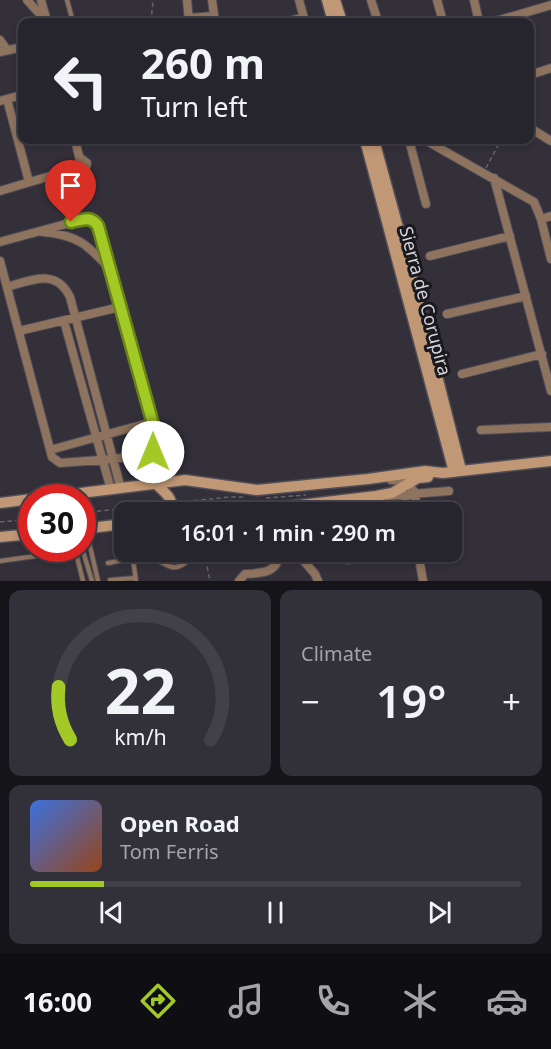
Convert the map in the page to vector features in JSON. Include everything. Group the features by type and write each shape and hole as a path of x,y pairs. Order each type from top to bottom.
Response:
{"main road":[{"path":"327,0 332,18"},
{"path":"335,0 341,18"},
{"name":"Sierra de Corupira","path":"366,144 453,472"},
{"name":"Sierra de Corupira","path":"375,144 416,293 453,472"},
{"path":"346,502 396,491 410,491 418,478 551,461"},
{"path":"96,492 156,483 195,481 251,489 368,479 425,471 453,472"},
{"path":"156,483 171,502"},
{"path":"279,502 278,498 283,492 305,489 313,484"},
{"path":"251,489 255,494 264,495 266,502"},
{"path":"1,503 18,501"},
{"path":"96,528 114,525"},
{"path":"0,537 18,535"}],"street":[{"path":"27,0 43,18"},
{"path":"41,0 46,18"},
{"path":"187,0 189,18"},
{"path":"212,0 214,18"},
{"path":"299,0 304,18"},
{"path":"371,0 377,18"},
{"path":"437,0 442,18"},
{"path":"474,0 478,18"},
{"path":"507,18 551,5"},
{"path":"0,40 4,51"},
{"path":"534,74 551,68"},
{"path":"18,96 3,100 29,182"},
{"path":"534,130 551,141"},
{"path":"0,191 79,166 76,144"},
{"path":"411,144 426,204"},
{"path":"432,144 529,199 536,207 541,219 551,259"},
{"path":"494,178 551,391"},
{"path":"541,219 551,216"},
{"path":"0,242 88,218 94,220 98,226 158,442 153,452 113,459 60,463 52,457 0,261"},
{"path":"36,231 62,233 75,238 95,252 110,269"},
{"path":"430,256 510,237"},
{"path":"7,287 45,278 57,280 65,287 70,297 113,459 116,490"},
{"path":"447,314 526,296"},
{"path":"19,332 120,307"},
{"path":"64,321 103,460 116,490"},
{"path":"462,374 542,354"},
{"path":"50,450 152,422"},
{"path":"481,430 551,427"},
{"path":"368,479 402,480 414,502"},
{"path":"410,491 449,491"},
{"path":"409,502 410,491"},
{"path":"239,581 245,574 272,570 278,562"},
{"path":"305,562 318,581"},
{"path":"420,562 423,581"}],"lane":[{"path":"67,0 72,18"},
{"path":"0,561 18,559"},
{"path":"78,562 83,581"},
{"path":"86,562 92,581"},
{"path":"93,562 98,581"},
{"path":"108,563 114,562"},
{"path":"110,580 135,579 133,562"},
{"path":"160,562 172,567 187,562"}],"path":[{"path":"151,18 153,0"},
{"path":"483,172 499,144"},
{"path":"0,522 18,520"},
{"path":"206,562 210,581"}],"route":[{"path":"71,222 88,218 94,220 98,226 158,442 153,452"}]}
